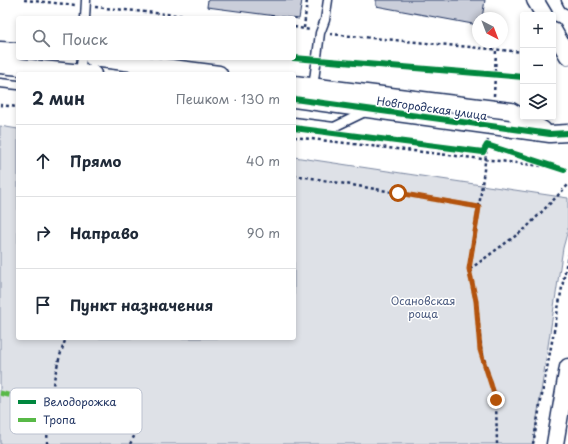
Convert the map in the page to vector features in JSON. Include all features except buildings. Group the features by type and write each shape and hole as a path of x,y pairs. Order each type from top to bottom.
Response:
{"street":[{"path":"535,0 542,12"},
{"path":"556,34 566,48"},
{"path":"0,50 16,52"},
{"path":"109,60 202,72"},
{"path":"0,65 85,68"},
{"name":"Новгородская улица","path":"296,85 312,94 370,110 550,134 568,134"},
{"name":"Новгородская улица","path":"296,98 312,94 511,111 550,134"},
{"path":"555,444 568,367"}],"lane":[{"path":"312,94 320,33 325,20 328,0"},
{"path":"566,0 568,4"},
{"path":"86,3 86,16"},
{"path":"0,82 16,85"},
{"path":"296,122 334,127 370,110"}],"path":[{"path":"24,0 86,3 190,16"},
{"path":"304,28 307,0"},
{"path":"296,27 320,33 520,52"},
{"path":"490,75 503,76"},
{"path":"0,105 16,107"},
{"path":"296,137 566,169"},
{"path":"475,151 483,152 487,145 494,148"},
{"path":"522,156 566,169"},
{"path":"485,160 469,269 476,301 480,350 496,400 497,444"},
{"path":"296,175 479,207"},
{"path":"469,269 525,229 568,185"},
{"path":"533,444 568,255"},
{"path":"53,388 59,357 65,340"},
{"path":"47,444 48,434"},
{"path":"130,444 135,434"}],"green space":[{"name":"Осановская роща","path":"0,126 16,129 16,340 296,340 296,157 568,198 568,230 563,248 533,444 0,444"}],"marked path":[{"path":"0,393 10,396"}],"cycle path":[{"path":"296,58 520,77"},
{"path":"296,99 550,134 568,133"},
{"path":"296,128 483,152 487,145 564,170"}],"route":[{"path":"398,193 479,207 469,269 476,301 480,350 496,400"}]}
